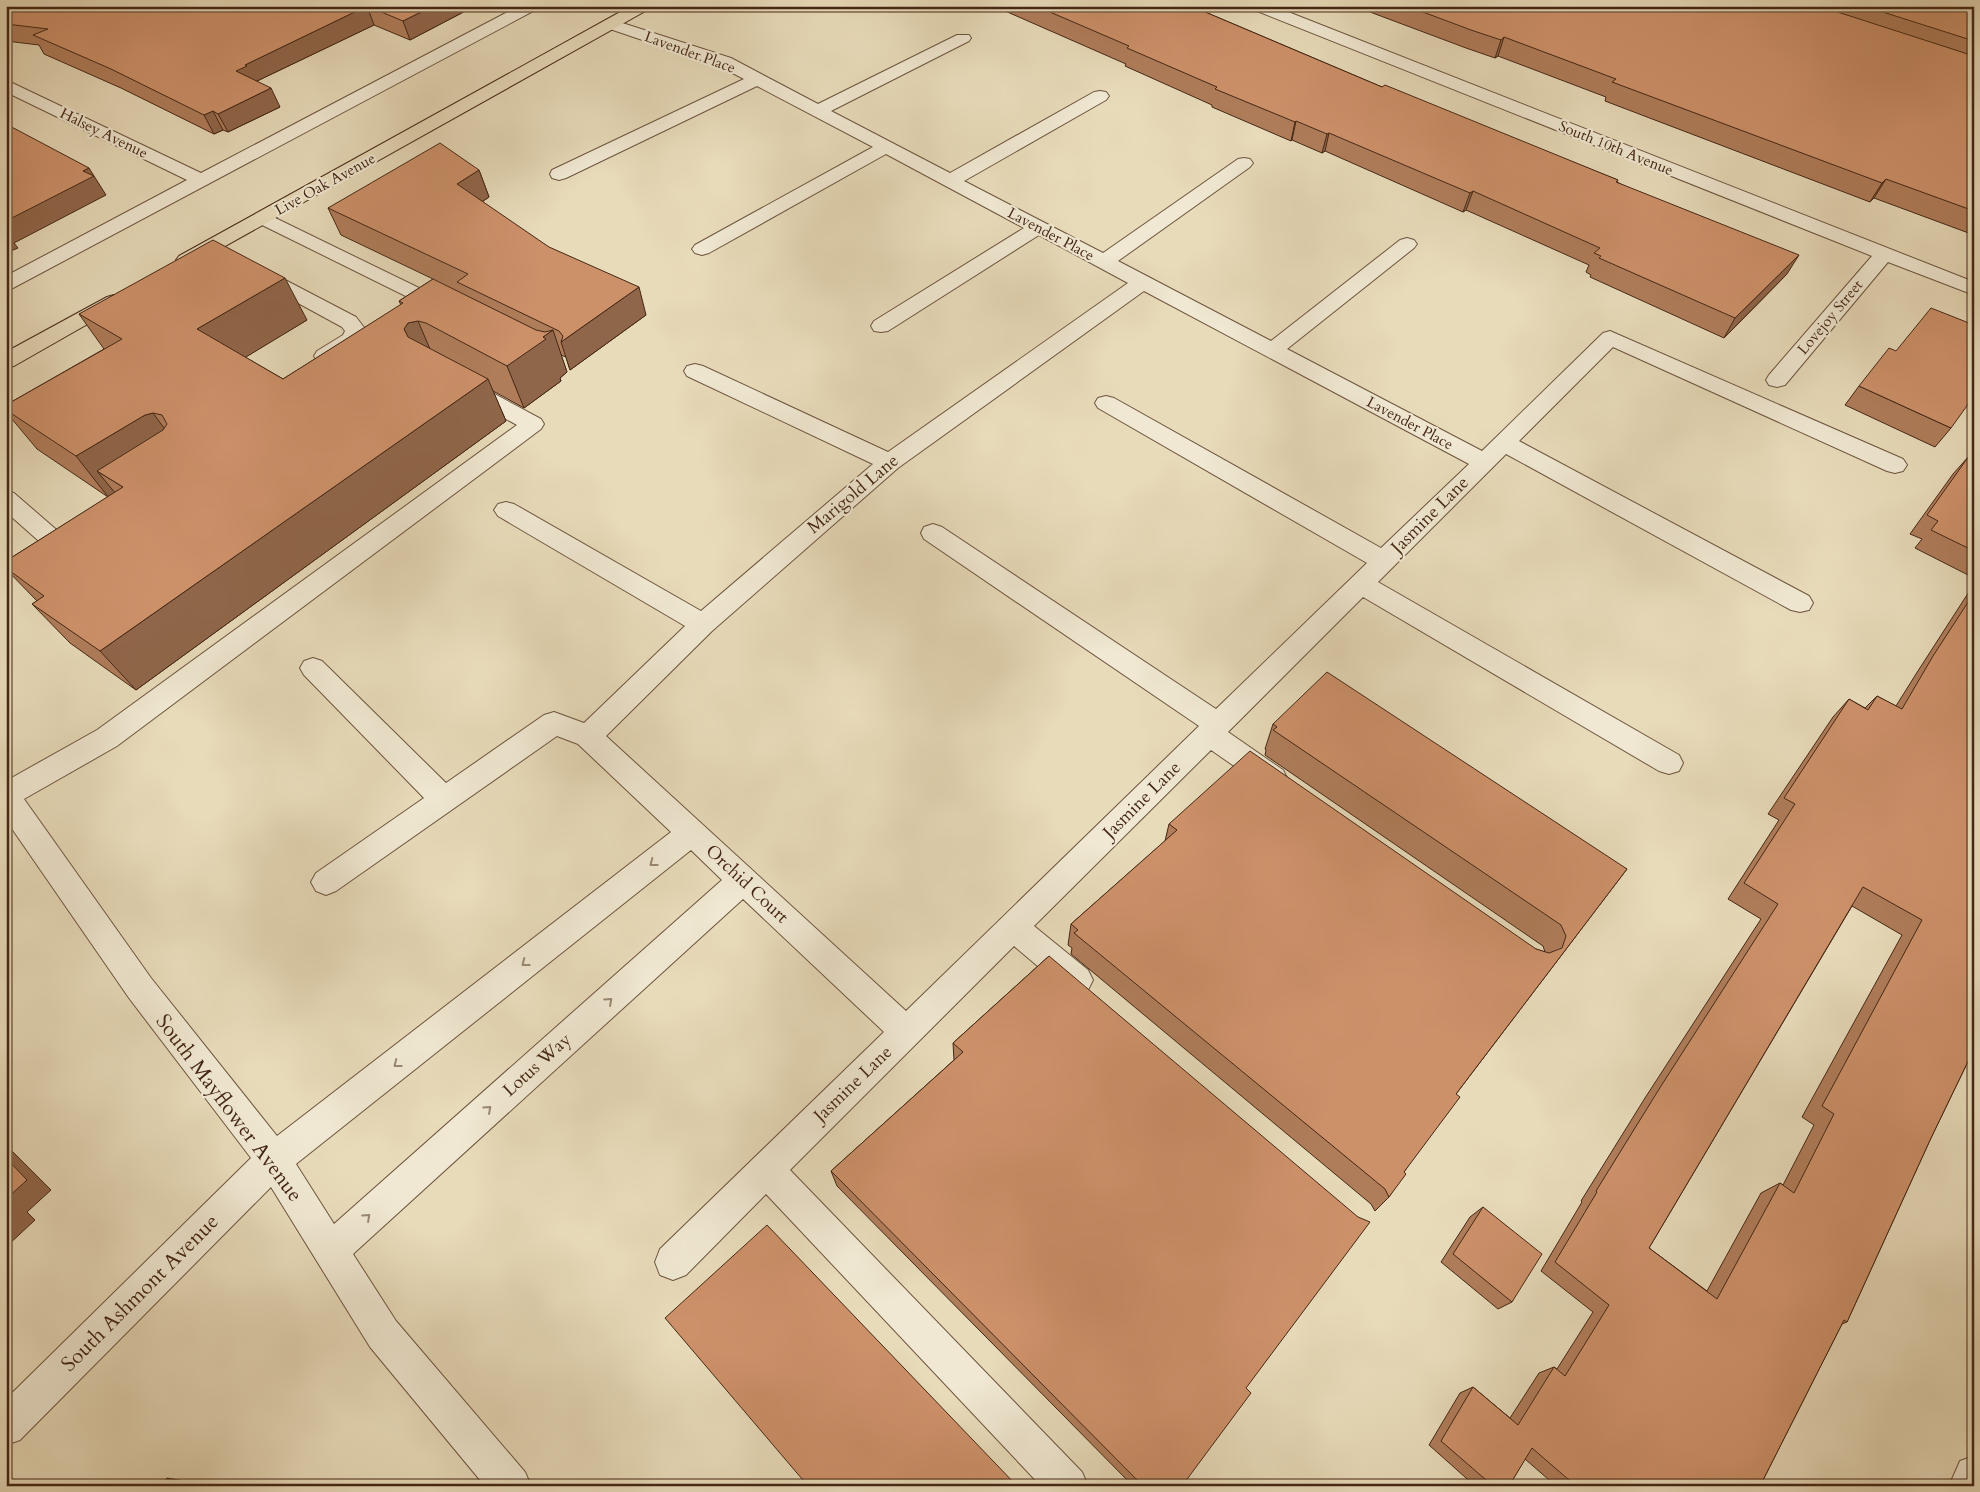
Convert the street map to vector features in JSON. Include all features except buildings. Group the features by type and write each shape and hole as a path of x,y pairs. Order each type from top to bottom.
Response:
{"main road":[{"name":"Live Oak Avenue","path":"175,267 643,6"},
{"path":"6,361 133,290"}],"street":[{"name":"South 10th Avenue","path":"1258,6 1974,289"},
{"path":"6,284 526,7"},
{"name":"Lavender Place","path":"610,24 726,62 1484,462"},
{"path":"818,111 962,38"},
{"path":"559,174 758,79"},
{"name":"Halsey Avenue","path":"6,85 201,180"},
{"path":"950,181 1100,96"},
{"path":"702,249 886,147"},
{"path":"1104,262 1244,163"},
{"path":"263,218 463,317"},
{"path":"881,326 1039,227"},
{"path":"1272,350 1406,244"},
{"path":"209,248 348,322 356,330 352,339 310,366"},
{"name":"Lovejoy Street","path":"1777,380 1884,254"},
{"name":"Marigold Lane","path":"588,736 703,624 890,462 1143,282"},
{"name":"Jasmine Lane","path":"673,1262 1610,338 1895,465"},
{"path":"695,371 890,462"},
{"path":"6,796 107,738 533,424 444,377"},
{"path":"1106,403 1384,561"},
{"path":"1504,443 1800,603"},
{"path":"6,499 58,544 91,522"},
{"path":"506,510 703,624"},
{"path":"933,533 1214,729 1298,795"},
{"path":"1360,584 1668,763"},
{"path":"313,668 444,800"},
{"path":"326,882 554,723 588,736"},
{"name":"Orchid Court","path":"588,736 906,1032"},
{"name":"South Mayflower Avenue","path":"6,796 140,988 274,1160 382,1334 511,1486"},
{"path":"274,1160 691,833"},
{"name":"Lotus Way","path":"330,1250 743,880"},
{"path":"1013,927 1096,996"},
{"name":"South Ashmont Avenue","path":"6,1426 274,1160"},
{"path":"766,1169 1068,1486"},
{"path":"1970,1486 1974,1475"}]}
